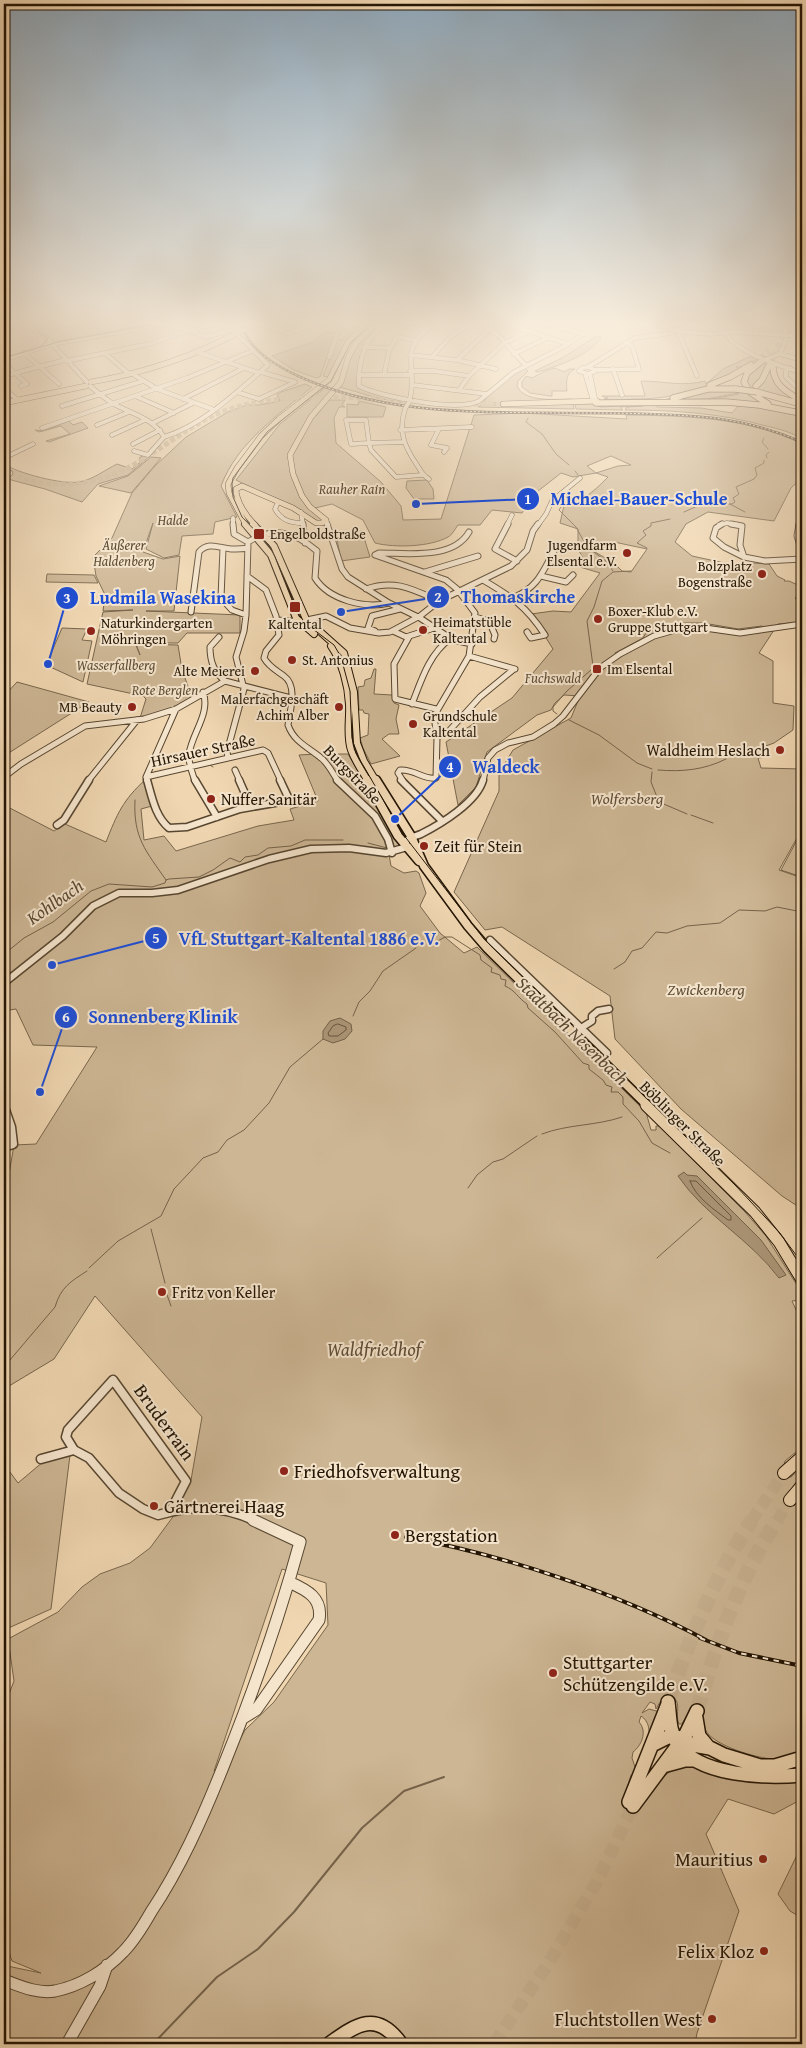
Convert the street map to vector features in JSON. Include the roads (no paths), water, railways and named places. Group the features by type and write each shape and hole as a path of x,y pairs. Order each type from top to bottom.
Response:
{"highway":[{"path":"784,1473 802,1457"},
{"path":"790,1500 802,1486"}],"main road":[{"path":"281,420 268,430 252,448 229,481 228,491 244,524 274,546 303,621"},
{"path":"310,420 290,455 293,474 302,496 324,523"},
{"path":"4,469 10,473"},
{"path":"303,621 274,560 236,495 236,489 245,487 301,512 314,522 324,523"},
{"name":"Böblinger Straße","path":"303,621 332,646 337,653 347,692 349,705 348,732 352,750 386,816 413,844 424,866 468,926 755,1212 779,1242 802,1280"},
{"name":"Böblinger Straße","path":"468,926 469,931 484,950 668,1128 748,1209 783,1254 802,1287"},
{"path":"694,1760 678,1741 669,1699 631,1804 661,1766 678,1741 696,1712 699,1736 710,1748"},
{"path":"652,1744 663,1739 678,1741 710,1748 724,1755 760,1766 775,1766 802,1758"},
{"path":"661,1766 678,1761 694,1760 746,1775 775,1777 802,1774"},
{"path":"328,2044 358,2024 369,2022 384,2026 395,2035 401,2044"}],"street":[{"path":"42,428 67,420"},
{"path":"98,425 111,420"},
{"path":"112,436 145,420 153,423 164,437"},
{"path":"153,423 160,420"},
{"path":"134,451 148,455 159,445 164,437 176,433 196,420"},
{"path":"403,442 370,443 351,444 346,420 366,420 370,443 373,453 396,478 422,475 429,479"},
{"path":"402,420 400,430 403,442 421,470 422,475"},
{"path":"400,430 472,427"},
{"path":"439,429 431,445 446,448 444,452"},
{"path":"133,444 160,430"},
{"path":"4,458 33,444"},
{"path":"247,576 266,590 276,618 287,621 303,621 326,616 353,629 374,633 390,632 418,618 439,601 509,568 527,550 533,531 546,514 552,501 580,478"},
{"path":"278,502 275,509 279,516 290,522 302,523"},
{"path":"301,512 305,543"},
{"path":"802,512 796,532 802,551"},
{"path":"512,515 496,549 498,552 517,561"},
{"path":"233,518 234,534 248,542"},
{"path":"324,523 335,543 343,572 366,589 418,618 450,639 472,644"},
{"path":"744,558 740,545 742,526 719,524 714,531 713,538 735,555 744,558 770,561 802,559"},
{"path":"248,542 260,535 280,532 314,548 318,555 314,576 317,582 324,588 342,597 366,605 380,606 389,603"},
{"path":"441,820 399,777 398,773 400,770 407,768 430,779 436,778 437,738 434,716 436,709 469,656 475,617 474,610 446,580 375,555 379,553 412,553 444,549 464,541 469,532"},
{"path":"228,758 227,752 244,686 236,656 237,647 244,631 246,616 248,542"},
{"path":"192,612 199,552 203,547 208,545 223,548 248,548"},
{"path":"223,548 221,598 224,603 240,615 246,616"},
{"path":"513,598 533,587 554,551"},
{"path":"425,572 478,556"},
{"path":"541,576 566,582 573,574"},
{"path":"483,580 513,598 531,614 545,635 531,638 527,632"},
{"path":"366,589 379,584 398,583 439,601"},
{"path":"400,609 386,614 374,615 371,617 368,628 409,637 434,628"},
{"path":"287,621 289,616 303,621"},
{"path":"475,617 489,621 495,635 494,639"},
{"name":"Burgstraße","path":"276,618 279,632 278,638 266,651 264,658 268,665 289,681 292,687 288,725 290,732 299,743 323,759 345,790 375,816 388,839 392,853"},
{"path":"4,983 62,936 93,906 119,893 152,893 178,890 269,859 311,849 340,848 392,853 413,844 441,820 457,812 478,790 482,783 488,758 495,750 508,743 533,737 561,718 600,668 613,658 654,636 670,630 698,628 740,633 802,624"},
{"path":"219,637 210,647 210,660 216,673 225,680 291,698"},
{"path":"409,637 394,664 395,697 398,701 436,709"},
{"path":"412,704 429,665 445,641 450,639"},
{"path":"437,738 448,732 463,713 480,697 515,669 469,656"},
{"path":"4,777 21,764 86,726 137,720 176,709 225,680"},
{"path":"203,692 206,702 190,754 192,767 205,803 216,817"},
{"path":"176,709 146,777 157,814 161,821 169,828 187,827 251,807 235,770"},
{"path":"57,826 64,820 92,774 137,720"},
{"name":"Hirsauer Straße","path":"146,777 266,751 288,797 284,802 251,807"},
{"name":"Böblinger Straße","path":"490,940 501,958 606,1053"},
{"path":"568,1027 580,1028 592,1021 592,1016 598,1011 609,1009"},
{"path":"4,1107 11,1127 12,1144 4,1148"},
{"name":"Bruderrain","path":"74,1450 66,1435 113,1380 186,1481 170,1512"},
{"path":"4,1980 36,1992 52,1992 69,1987 97,1973 130,1945 186,1856 243,1718 290,1582 300,1542 248,1517 226,1510 202,1508 158,1515 130,1502 119,1493 88,1458 74,1450 41,1459"},
{"path":"243,1718 256,1710 319,1620 318,1600 312,1592 290,1582"},
{"path":"67,2044 76,2023 99,1989 107,1966"}],"water":[{"path":"340,1018 351,1024 352,1031 345,1039 333,1043 323,1039 323,1031 330,1021"},
{"path":"684,1172 687,1175 697,1176 761,1240 786,1275 779,1278 755,1251 701,1203 678,1176"}],"waterway":[{"path":"527,420 526,422 542,434 556,454 569,465"},
{"path":"764,438 762,442 768,449"},
{"path":"767,458 766,455 769,452"},
{"path":"730,504 735,502 733,498 739,494 736,487 754,479 757,475 755,468 764,463 764,460"},
{"path":"575,471 578,475"},
{"path":"569,495 559,510 576,527 587,547 606,561 613,571"},
{"path":"684,512 702,504 730,504"},
{"path":"730,504 745,512"},
{"path":"647,548 637,543 646,535 643,531 651,526 651,523 670,519"},
{"path":"593,666 587,621 594,607 602,581 613,572 631,571"},
{"path":"684,623 703,623 738,629 762,626"},
{"path":"615,653 643,638 646,633 667,626"},
{"path":"557,714 553,711 553,707 567,691 591,670"},
{"path":"569,720 599,735 637,763 652,769"},
{"path":"658,770 676,771 693,769 709,766 726,759"},
{"path":"197,768 203,766"},
{"path":"652,772 651,782 659,802 687,814"},
{"path":"135,800 136,824 142,843 166,880"},
{"path":"691,815 713,823"},
{"name":"Kohlbach","path":"166,880 199,877 230,858 240,862 245,857 258,855 268,848 291,846 305,840 343,840"},
{"name":"Kohlbach","path":"368,843 387,848"},
{"name":"Kohlbach","path":"4,960 8,951 24,938 53,922 91,891 109,884 152,887 165,883 166,880"},
{"path":"614,969 625,962 632,951 642,948 656,932 667,933 687,926 720,923 739,910 765,911 777,907 802,912"},
{"name":"Stadtbach Nesenbach","path":"434,943 445,937 452,937 480,955 481,960 492,968 491,972 500,975 501,979 506,980 505,986 527,1004 528,1008 555,1032 583,1063 589,1065 589,1069 603,1080 606,1085 612,1087 611,1092 618,1092 623,1097 623,1104 639,1121 652,1143 670,1153"},
{"path":"353,1016 359,1002 370,991 383,971 416,948"},
{"path":"89,1268 118,1241 161,1216 174,1189 203,1158 218,1152 227,1140 244,1130 269,1103 290,1067 323,1039"},
{"path":"542,1134 562,1128 622,1117"},
{"path":"468,1188 477,1175 493,1162 503,1159 537,1136"},
{"path":"657,1258 702,1218"},
{"path":"151,1229 165,1283"},
{"path":"4,1367 55,1307 63,1290 87,1271"},
{"path":"166,1292 171,1306"},
{"path":"153,2044 217,1977 258,1949 294,1912 362,1828 404,1791 444,1777"}],"tunnel":[{"path":"10,473 29,480 48,483 74,484 98,480 143,459 205,420"},
{"path":"751,1521 784,1473"},
{"path":"777,1521 790,1500"},
{"path":"670,1696 705,1605 727,1562 752,1520"},
{"path":"697,1711 712,1661 730,1612 751,1565 777,1520"},
{"path":"494,2044 549,1962 597,1881 633,1806"}],"tram line":[{"path":"283,420 267,432 233,478 233,497 242,517 269,545 296,610 305,623 334,645 341,657 350,691 352,738 356,753 403,834 484,939 735,1185 779,1232 802,1263"}],"railway":[{"path":"723,420 759,427 802,442"},
{"path":"406,1537 482,1554 560,1578 636,1607 706,1640"},
{"path":"700,1638 739,1653 802,1666"}],"place":[{"name":"Michael-Bauer-Schule","path":"416,504"},
{"name":"Engelboldstraße","path":"259,534"},
{"name":"Jugendfarm Elsental e.V.","path":"627,553"},
{"name":"Bolzplatz Bogenstraße","path":"762,574"},
{"name":"Kaltental","path":"295,607"},
{"name":"Thomaskirche","path":"341,612"},
{"name":"Boxer-Klub e.V. Gruppe Stuttgart","path":"598,619"},
{"name":"Heimatstüble Kaltental","path":"423,630"},
{"name":"Naturkindergarten Möhringen","path":"91,631"},
{"name":"St. Antonius","path":"292,660"},
{"name":"Ludmila Wasekina","path":"48,664"},
{"name":"Im Elsental","path":"597,669"},
{"name":"Alte Meierei","path":"255,671"},
{"name":"MB Beauty","path":"132,707"},
{"name":"Malerfachgeschäft Achim Alber","path":"339,707"},
{"name":"Grundschule Kaltental","path":"413,724"},
{"name":"Waldheim Heslach","path":"780,750"},
{"name":"Nuffer Sanitär","path":"211,799"},
{"name":"Waldeck","path":"395,819"},
{"name":"Zeit für Stein","path":"424,846"},
{"name":"VfL Stuttgart-Kaltental 1886 e.V.","path":"52,965"},
{"name":"Sonnenberg Klinik","path":"40,1092"},
{"name":"Fritz von Keller","path":"162,1292"},
{"name":"Friedhofsverwaltung","path":"284,1471"},
{"name":"Gärtnerei Haag","path":"154,1506"},
{"name":"Bergstation","path":"395,1535"},
{"name":"Stuttgarter Schützengilde e.V.","path":"553,1673"},
{"name":"Mauritius","path":"763,1859"},
{"name":"Felix Kloz","path":"764,1951"},
{"name":"Fluchtstollen West","path":"712,2019"}],"park label":[{"name":"Rauher Rain","path":"352,489"},
{"name":"Halde","path":"173,520"},
{"name":"Äußerer Haldenberg","path":"124,554"},
{"name":"Wasserfallberg","path":"116,665"},
{"name":"Fuchswald","path":"553,678"},
{"name":"Rote Berglen","path":"165,690"},
{"name":"Wolfersberg","path":"627,798"},
{"name":"Zwickenberg","path":"706,989"},
{"name":"Waldfriedhof","path":"374,1349"}]}
